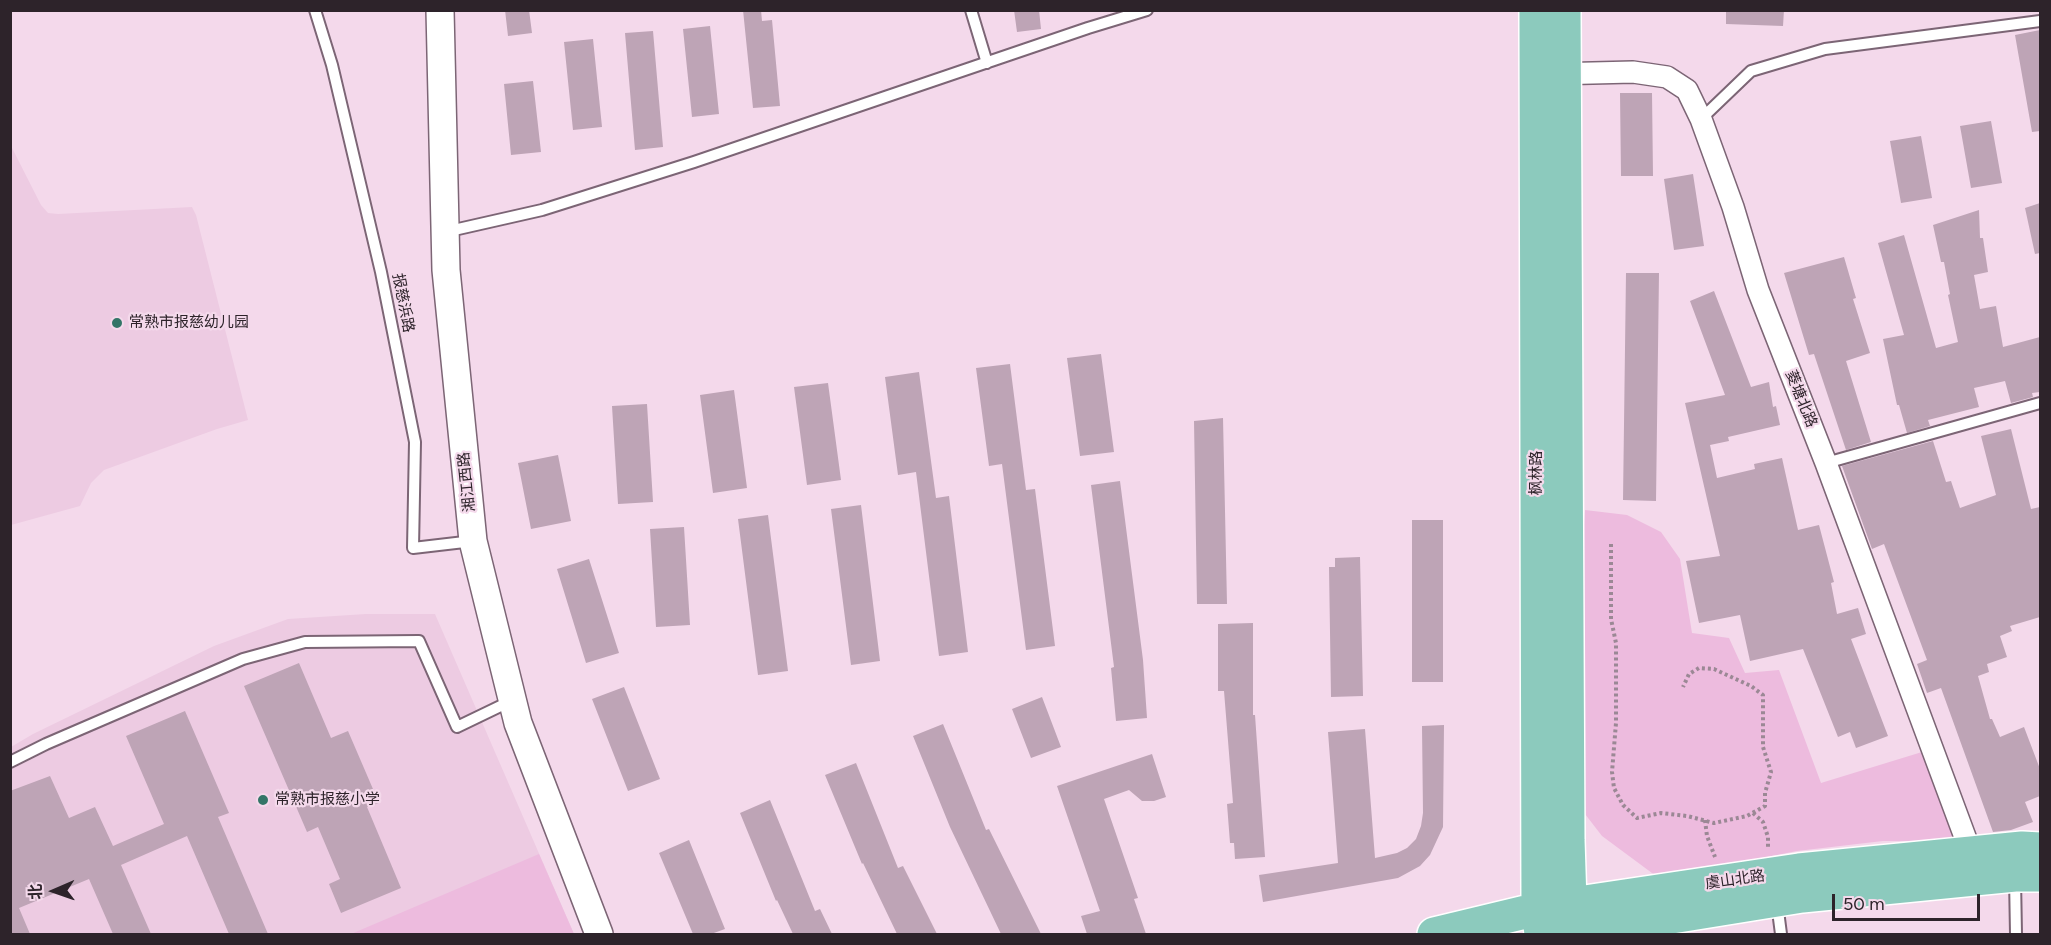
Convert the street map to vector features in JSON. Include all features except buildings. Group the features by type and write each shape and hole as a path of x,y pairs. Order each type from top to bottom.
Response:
{"main road":[{"name":"枫林路","path":"1536,10 1550,75 1568,840 1557,923"},
{"name":"枫林路","path":"1550,75 1564,10"},
{"name":"虞山北路","path":"1434,934 1557,923 1971,853 2022,848 2040,849"},
{"name":"虞山北路","path":"1557,923 1718,882 1772,887 1802,896 2028,875"}],"street":[{"name":"湘江西路","path":"440,10 446,270 473,541 519,723 599,934"},
{"name":"菱塘北路","path":"1550,75 1633,72 1666,77 1687,90 1701,119 1733,207 1758,290 1826,463 1971,853"}],"lane":[{"name":"报慈浜路","path":"315,10 332,65 381,272 415,442 413,548 473,541"},
{"path":"971,10 987,63"},
{"path":"445,232 542,210 694,162 1147,10"},
{"path":"1701,119 1751,71 1825,49 2040,21"},
{"path":"1826,463 2040,403"},
{"path":"10,762 46,744 243,659 305,642 419,641 457,727 513,700"},
{"path":"2016,934 2028,875"},
{"path":"1772,887 1781,934"}],"path":[{"path":"1611,544 1611,619 1616,643 1616,723 1612,772 1614,788 1623,805 1638,818 1661,813 1714,823 1753,813 1765,806 1764,793 1771,772 1763,747 1763,695 1751,686 1714,669 1699,668 1689,674 1683,687"},
{"path":"1753,813 1763,822 1768,837 1772,887"},
{"path":"1705,820 1707,836 1713,848 1718,882"}],"shaded area":[{"name":"常熟市报慈幼儿园","path":"10,144 41,205 48,213 192,207 196,215 248,420 104,470 91,483 80,506 11,525"},
{"path":"1585,510 1627,515 1661,532 1680,559 1692,633 1729,638 1745,673 1779,670 1821,783 1922,752 1958,841 1883,841 1797,851 1656,876 1602,836 1585,814 1581,741 1580,578"},
{"name":"常熟市报慈小学","path":"366,614 435,614 574,934 11,934 11,747 33,734 214,646 288,619"},
{"path":"539,854 574,934 351,934"}],"place":[{"name":"常熟市报慈幼儿园","path":"117,323"},
{"name":"常熟市报慈小学","path":"263,800"}]}
